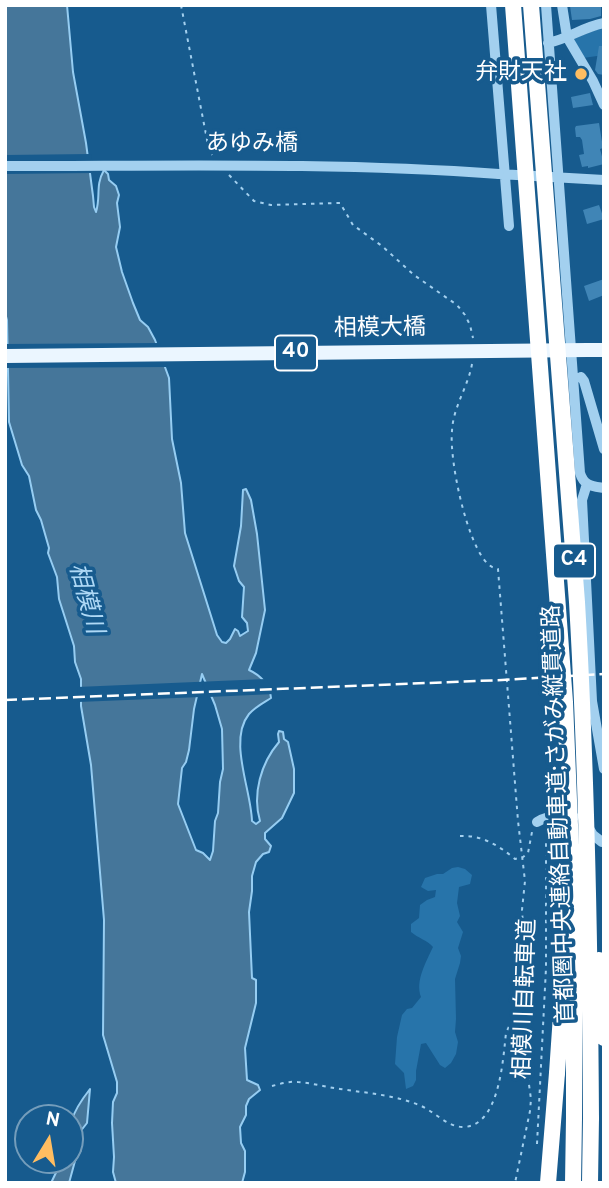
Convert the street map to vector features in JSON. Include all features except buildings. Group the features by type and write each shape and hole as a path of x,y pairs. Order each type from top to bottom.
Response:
{"highway":[{"name":"首都圏中央連絡自動車道;さがみ縦貫道路","path":"513,5 565,702 583,1118"},
{"name":"首都圏中央連絡自動車道;さがみ縦貫道路","path":"531,5 583,701 586,797 583,1118"},
{"path":"548,1183 565,957 565,702"},
{"path":"586,797 604,1038"},
{"name":"C4","path":"573,1183 583,1118"},
{"name":"C4","path":"583,1118 590,1183"}],"main road":[{"name":"相模大橋","path":"5,356 604,350"}],"street":[{"path":"491,5 501,174 509,226"},
{"path":"546,5 580,473 587,484 604,488"},
{"path":"562,5 567,37 604,105"},
{"path":"548,43 604,23"},
{"name":"あゆみ橋","path":"5,166 423,168 604,180"},
{"path":"581,377 604,449"},
{"path":"587,484 582,500 592,701 604,769"},
{"path":"542,819 562,815 577,817 593,835 604,842"}],"path":[{"path":"181,5 209,150 215,159"},
{"path":"221,168 254,201 271,205 340,203 353,225 382,246 414,275 457,305 465,315 473,340"},
{"path":"474,356 471,372 454,414 451,432 465,516 487,564 498,569 523,857 525,881 522,910 524,944 521,1016 531,1099 515,1183"},
{"path":"460,836 471,836 498,845 514,859 528,853 533,828 542,819"},
{"name":"相模川自転車道","path":"537,1149 546,968 542,819"},
{"path":"272,1086 297,1082 377,1094 420,1105 453,1125 472,1125 481,1119 494,1102 506,1033 514,1019 521,1016"}],"shaded area":[{"path":"604,27 604,55 583,58 573,39"},
{"path":"458,867 472,875 470,884 459,887 457,903 460,916 457,922 463,932 458,948 460,963 455,979 455,1032 458,1042 456,1054 445,1068 440,1065 426,1043 421,1044 416,1080 413,1086 406,1089 404,1073 395,1064 397,1037 402,1015 421,997 420,978 433,947 411,932 411,924 419,918 420,905 435,897 436,890 428,891 421,887 425,878"}],"water":[{"name":"相模川","path":"5,5 67,5 73,72 94,207 96,212 104,170 119,195 117,203 120,227 116,247 122,272 140,320 148,327 155,340 169,378 172,439 181,483 185,533 217,635 226,643 235,629 240,636 248,631 247,623 242,617 244,587 234,566 241,526 243,490 246,489 251,500 265,610 256,653 249,670 264,681 271,698 249,714 240,737 252,821 256,824 260,821 257,800 260,779 267,759 279,742 279,731 283,732 284,739 288,742 294,769 294,793 282,818 265,833 265,839 271,846 269,852 256,862 252,876 249,912 256,1003 245,1048 247,1080 258,1085 260,1090 249,1099 240,1127 241,1143 245,1151 242,1183 116,1183 113,1172 112,1123 117,1082 103,1035 104,920 91,765 81,706 81,679 29,476 22,465 9,422 5,313","holes":["202,674 222,729 223,769 210,860 196,850 178,804 182,768 189,750"]},
{"path":"90,1089 87,1123 84,1127 84,1104 80,1104"},
{"path":"55,1174 71,1174 69,1183 51,1183"}],"pier":[{"path":"91,154 94,173 5,174 5,155"},
{"path":"160,343 168,367 5,368 5,344"},
{"path":"266,679 274,694 208,697 203,684 201,697 78,702 77,687"}],"railway":[{"path":"5,700 604,674"}],"place":[{"name":"弁財天社","path":"581,74"}]}
